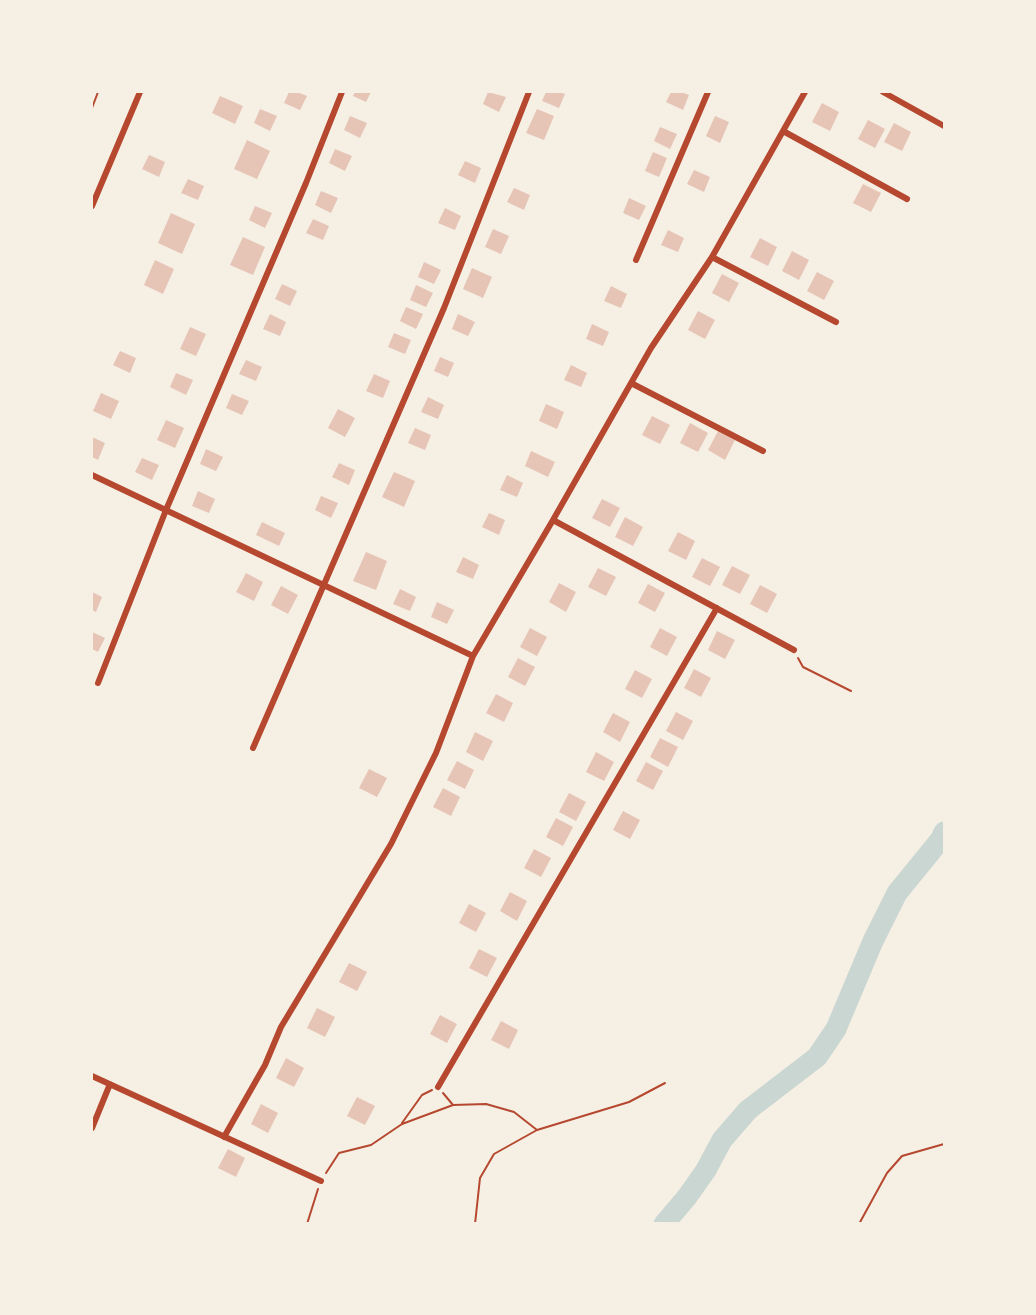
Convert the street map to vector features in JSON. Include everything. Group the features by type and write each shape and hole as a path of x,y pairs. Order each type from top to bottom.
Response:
{"street":[{"path":"92,206 140,92"},
{"path":"98,683 166,510 306,183 342,92"},
{"path":"253,748 444,308 529,92"},
{"path":"636,260 708,92"},
{"path":"224,1137 265,1065 281,1027 391,844 436,753 473,656 651,348 712,256 805,92"},
{"path":"883,92 945,126"},
{"path":"783,131 907,200"},
{"path":"712,256 836,322"},
{"path":"631,383 763,451"},
{"path":"92,475 473,656"},
{"path":"553,520 794,650"},
{"path":"438,1087 717,608"},
{"path":"92,1076 321,1181"},
{"path":"92,1128 110,1084"}],"path":[{"path":"92,108 98,92"},
{"path":"794,650 803,667 851,691"},
{"path":"475,1224 480,1178 495,1154 537,1130 629,1102 665,1083"},
{"path":"402,1124 422,1095 438,1087 453,1105"},
{"path":"306,1224 321,1181 339,1153 371,1145 402,1124 453,1105 486,1104 514,1112 537,1130"},
{"path":"859,1224 887,1173 902,1156 945,1144"}],"building":[{"path":"289,92 307,96 300,110 284,103"},
{"path":"355,92 371,92 366,102 353,96"},
{"path":"488,92 506,97 499,112 483,104"},
{"path":"546,92 565,94 559,108 542,101"},
{"path":"671,92 689,95 683,110 666,102"},
{"path":"220,96 243,106 235,124 212,113"},
{"path":"822,103 839,112 830,131 812,122"},
{"path":"260,109 277,116 270,131 254,123"},
{"path":"537,109 554,116 544,140 526,133"},
{"path":"350,116 367,123 360,138 344,130"},
{"path":"715,116 729,122 720,143 706,136"},
{"path":"868,120 885,129 875,148 858,139"},
{"path":"894,123 911,132 902,151 884,142"},
{"path":"660,127 677,134 670,149 654,141"},
{"path":"247,140 270,151 257,179 234,169"},
{"path":"335,149 352,156 345,171 329,163"},
{"path":"653,152 667,158 659,177 645,171"},
{"path":"149,155 165,162 159,177 142,169"},
{"path":"465,161 481,168 475,183 458,175"},
{"path":"694,170 710,177 704,192 687,184"},
{"path":"188,179 204,186 198,200 181,193"},
{"path":"863,184 881,193 871,212 853,203"},
{"path":"514,188 530,195 524,210 507,202"},
{"path":"321,191 338,198 331,213 315,205"},
{"path":"629,198 646,206 639,220 623,213"},
{"path":"255,206 272,213 265,228 249,220"},
{"path":"445,208 461,216 455,230 438,223"},
{"path":"171,213 195,224 182,254 158,243"},
{"path":"313,219 329,226 323,240 306,233"},
{"path":"493,229 509,236 501,254 485,247"},
{"path":"668,230 684,238 678,252 661,245"},
{"path":"243,237 265,247 253,275 230,265"},
{"path":"760,238 777,247 768,266 750,257"},
{"path":"792,251 809,260 799,280 782,271"},
{"path":"155,260 174,269 163,294 144,285"},
{"path":"424,262 441,270 434,284 418,277"},
{"path":"472,268 492,277 483,298 463,289"},
{"path":"817,272 834,281 824,300 807,291"},
{"path":"722,274 739,283 729,302 712,293"},
{"path":"282,284 297,291 290,306 275,299"},
{"path":"416,285 433,293 426,307 410,300"},
{"path":"611,286 627,294 621,308 604,301"},
{"path":"406,307 423,314 416,329 400,321"},
{"path":"698,311 715,320 705,339 688,330"},
{"path":"270,314 286,322 280,336 263,329"},
{"path":"458,314 475,322 468,336 452,329"},
{"path":"592,324 609,332 603,346 586,339"},
{"path":"190,327 206,334 196,356 180,349"},
{"path":"394,333 411,340 405,354 388,347"},
{"path":"120,351 136,358 130,373 113,365"},
{"path":"440,357 454,363 448,377 434,371"},
{"path":"246,360 262,367 256,381 239,374"},
{"path":"571,365 587,373 581,387 564,380"},
{"path":"176,373 193,380 186,395 170,387"},
{"path":"374,374 390,381 383,398 366,391"},
{"path":"101,393 119,401 111,419 93,411"},
{"path":"232,394 249,401 242,415 226,408"},
{"path":"428,397 444,405 438,419 421,412"},
{"path":"546,404 564,412 557,429 539,421"},
{"path":"338,409 355,418 345,437 328,428"},
{"path":"652,416 670,425 660,444 642,435"},
{"path":"166,420 184,428 175,448 157,440"},
{"path":"690,423 708,433 698,452 680,443"},
{"path":"415,428 431,435 425,450 408,443"},
{"path":"718,431 735,440 725,460 708,450"},
{"path":"92,437 105,443 98,460 92,457"},
{"path":"206,449 223,457 216,471 200,464"},
{"path":"531,451 555,462 548,477 525,466"},
{"path":"142,458 159,465 152,480 135,472"},
{"path":"339,463 355,470 349,485 332,477"},
{"path":"394,472 415,481 404,507 382,497"},
{"path":"507,475 523,483 517,497 500,490"},
{"path":"198,491 215,499 209,513 192,506"},
{"path":"321,496 338,503 331,518 315,510"},
{"path":"602,499 620,508 610,527 592,518"},
{"path":"489,513 505,520 499,535 482,527"},
{"path":"625,517 643,527 633,546 615,537"},
{"path":"262,522 285,533 279,546 256,535"},
{"path":"678,532 695,541 686,560 668,551"},
{"path":"366,552 387,561 376,590 353,581"},
{"path":"463,557 479,565 473,579 456,572"},
{"path":"702,558 720,567 710,586 692,577"},
{"path":"732,566 750,575 740,594 722,585"},
{"path":"598,568 616,577 606,596 588,587"},
{"path":"246,573 263,582 254,601 236,592"},
{"path":"559,583 576,592 566,612 549,602"},
{"path":"648,584 665,593 655,612 638,603"},
{"path":"760,585 777,594 767,613 750,604"},
{"path":"281,586 298,595 288,614 271,605"},
{"path":"400,589 416,597 410,611 393,604"},
{"path":"92,592 102,597 96,612 92,610"},
{"path":"437,602 454,610 447,624 431,617"},
{"path":"530,628 547,637 537,656 520,647"},
{"path":"660,628 677,637 667,656 650,647"},
{"path":"717,631 735,640 725,659 708,650"},
{"path":"92,632 105,638 98,652 92,649"},
{"path":"518,658 535,667 525,686 508,677"},
{"path":"694,669 711,678 701,697 684,688"},
{"path":"635,670 652,679 642,698 625,689"},
{"path":"496,694 513,703 504,722 486,713"},
{"path":"676,712 693,721 683,740 666,731"},
{"path":"613,713 630,722 620,742 603,732"},
{"path":"475,732 493,741 483,761 466,752"},
{"path":"660,738 678,747 668,767 650,757"},
{"path":"596,752 614,762 604,781 586,772"},
{"path":"457,761 474,770 465,789 447,780"},
{"path":"646,762 663,771 653,790 636,781"},
{"path":"369,769 387,778 377,797 359,788"},
{"path":"443,788 460,797 451,816 433,807"},
{"path":"569,793 586,802 576,821 559,812"},
{"path":"623,811 640,820 630,839 613,830"},
{"path":"556,818 573,827 563,846 546,837"},
{"path":"534,849 551,858 541,877 524,868"},
{"path":"510,892 527,901 517,921 500,911"},
{"path":"469,904 486,913 476,932 459,923"},
{"path":"479,949 497,958 487,977 469,968"},
{"path":"349,963 367,972 357,991 339,982"},
{"path":"317,1008 335,1017 325,1037 307,1028"},
{"path":"440,1015 457,1024 447,1043 430,1034"},
{"path":"501,1021 518,1030 509,1049 491,1040"},
{"path":"286,1058 304,1068 294,1087 276,1078"},
{"path":"357,1097 375,1106 365,1125 347,1116"},
{"path":"261,1104 278,1113 268,1133 251,1124"},
{"path":"228,1149 245,1158 236,1177 218,1168"}],"waterway":[{"path":"664,1224 706,1170 722,1140 748,1110 817,1057 836,1029 873,941 897,893 941,839 944,832"}]}
